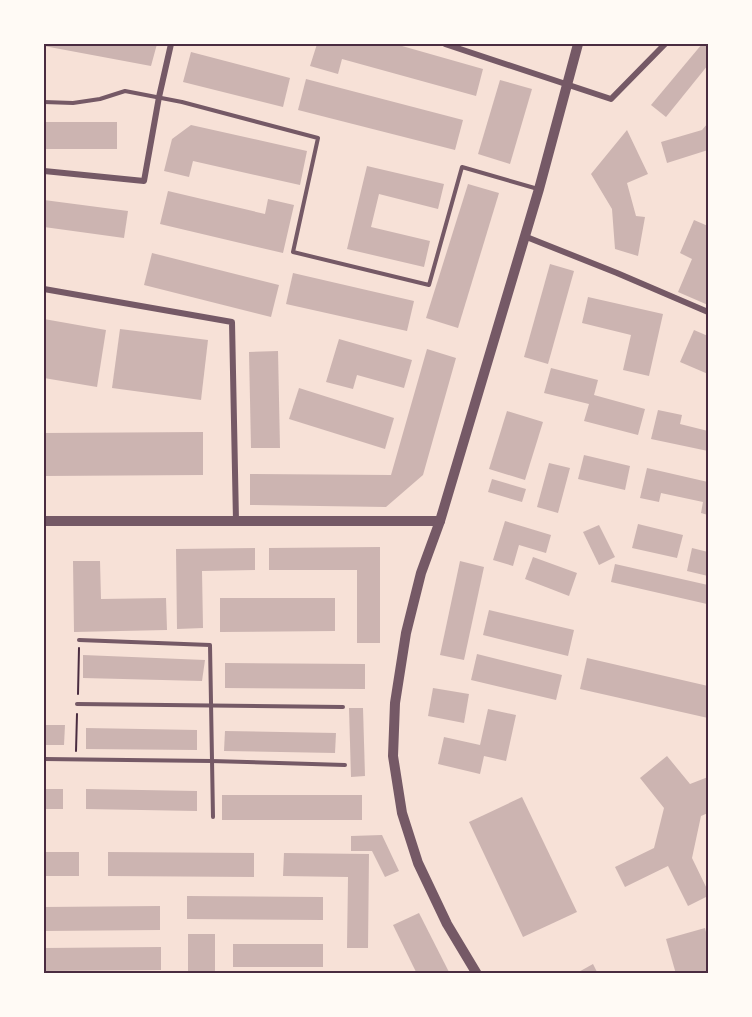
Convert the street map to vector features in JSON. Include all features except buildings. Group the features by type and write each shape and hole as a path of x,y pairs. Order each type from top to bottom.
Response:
{"street":[{"path":"44,171 144,181 171,44"},
{"path":"445,44 611,99 665,44"},
{"path":"477,974 447,924 418,863 402,813 393,756 395,703 406,633 421,573 440,521 539,189 578,44"},
{"path":"524,236 708,312"},
{"path":"44,289 232,322 236,521"},
{"path":"44,521 440,521"}],"lane":[{"path":"44,102 73,103 100,99 125,91 182,102 318,138 293,252 429,285 462,167 539,189"},
{"path":"79,640 210,645 213,817"},
{"path":"77,704 343,707"},
{"path":"44,759 345,765"}]}
